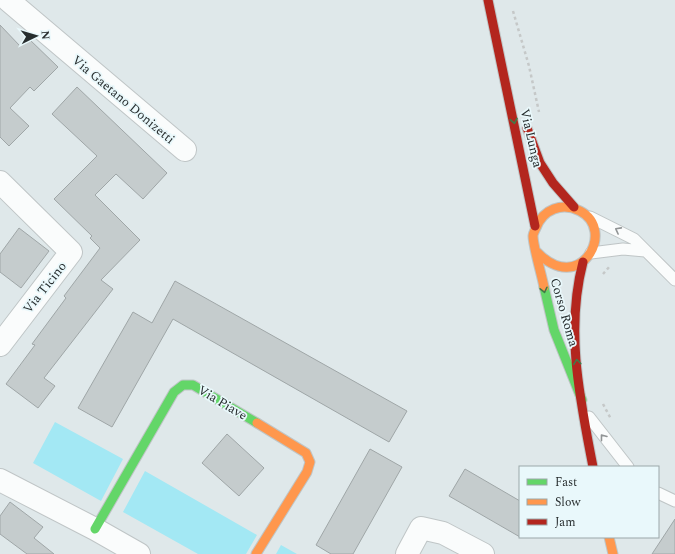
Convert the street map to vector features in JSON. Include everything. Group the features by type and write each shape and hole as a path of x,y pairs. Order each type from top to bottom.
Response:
{"street":[{"name":"Via Gaetano Donizetti","path":"8,0 185,150"},
{"name":"Via Lunga","path":"488,0 521,155 528,180 535,226"},
{"name":"Via Lunga","path":"501,56 540,163 553,183 574,207"},
{"name":"Via Ticino","path":"0,182 71,252 0,345"},
{"path":"535,226 540,217 548,210 558,206 574,207 588,216"},
{"name":"Corso Roma","path":"537,252 544,260 552,265 562,268 573,267 583,262 591,253 596,234 592,221 588,216"},
{"name":"Corso Roma","path":"535,226 533,236 554,330 582,403"},
{"name":"Corso Roma","path":"583,262 577,279 574,307 575,347 582,403 593,466"},
{"name":"Via Piave","path":"95,529 174,392 183,385 193,385 306,453 310,462 307,472 256,554"},
{"path":"0,481 95,529 127,551"},
{"path":"407,554 421,528 443,533 482,554"},
{"path":"609,538 613,554"}],"lane":[{"path":"588,216 634,239 675,280"},
{"path":"591,253 623,249 645,251"},
{"path":"582,403 594,425 627,466"},
{"path":"659,493 675,501"}],"path":[{"path":"512,7 529,66 540,118"},
{"path":"598,279 612,263 622,258 623,249"},
{"path":"601,396 613,423"}],"shaded area":[{"path":"55,422 123,459 101,501 33,463"},
{"path":"145,471 257,535 246,554 198,554 123,512"},
{"path":"281,545 297,554 276,554"}],"building":[{"path":"0,25 20,46 28,38 58,67 34,91 30,87 10,108 29,126 9,146 0,137"},
{"path":"77,87 167,173 143,199 116,174 95,195 140,240 101,280 113,289 44,378 55,386 38,408 6,384 35,345 32,344 66,298 64,296 100,248 90,238 92,236 54,199 97,156 52,114"},
{"path":"19,228 49,251 21,288 0,272 0,254"},
{"path":"175,281 407,411 389,442 173,319 112,427 78,408 133,312 152,323"},
{"path":"227,434 264,468 239,496 202,463"},
{"path":"370,449 402,467 353,554 331,554 316,545"},
{"path":"465,469 519,500 519,536 449,496"},
{"path":"10,502 43,527 34,538 54,554 27,554 0,534 0,516"},
{"path":"675,519 675,554 652,554"}],"traffic: fast":[{"path":"544,287 554,330 582,400"},
{"path":"95,529 174,392 183,385 193,385 257,423"}],"traffic: slow":[{"path":"537,252 553,264 567,267 579,264 588,256 594,244 595,232 591,220 580,211 573,208 560,207 548,212 539,221 533,236 534,247 544,287"},
{"path":"256,554 307,472 310,462 306,453 257,423"},
{"path":"609,538 613,554"}],"traffic: jam":[{"path":"488,0 535,226"},
{"path":"527,128 540,163 553,183 574,207"},
{"path":"583,262 575,314 576,365 583,416 593,466"}]}
